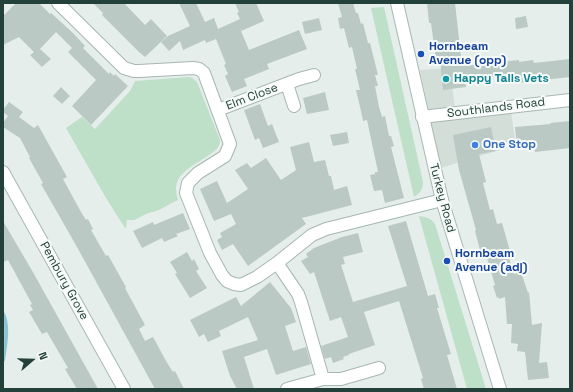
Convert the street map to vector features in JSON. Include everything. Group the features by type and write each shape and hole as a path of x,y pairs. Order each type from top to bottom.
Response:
{"street":[{"path":"58,3 124,68 134,71 193,68 204,72 230,144 225,156 198,174 188,183 186,193 210,253 227,281 234,284 241,284 257,277 312,235 326,229 442,200"},
{"name":"Turkey Road","path":"397,3 442,200 500,389"},
{"name":"Elm Close","path":"218,110 299,79 314,75"},
{"name":"Elm Close","path":"287,84 294,106"},
{"name":"Southlands Road","path":"422,117 570,100"},
{"name":"Pembury Grove","path":"3,172 124,389"},
{"path":"277,263 298,294 323,379"},
{"path":"286,389 323,379 341,379 379,368"}],"shaded area":[{"path":"450,68 456,118 511,112 516,145 441,168 420,70"}],"green space":[{"path":"384,7 423,182 421,191 414,197 371,8"},
{"path":"189,77 197,82 220,140 219,146 191,167 178,180 176,188 178,200 159,210 134,220 127,220 125,228 66,128 82,117 95,129 130,91 135,81"},
{"path":"419,216 432,220 435,224 486,389 467,389"}],"building":[{"path":"16,3 39,3 73,33 85,46 83,48 109,74 110,72 114,76 115,74 128,86 91,125 72,106 96,80 68,52 72,48 56,32 40,49 51,59 42,67 30,55 34,52 19,37 3,45 3,16"},
{"path":"93,3 124,3 145,25 151,19 167,36 145,57 102,15 103,13"},
{"path":"179,3 196,3 205,22 214,18 218,29 240,19 235,3 256,3 264,21 241,31 249,50 299,30 307,49 267,64 269,69 244,79 247,86 232,92 225,76 228,74 224,65 226,64 216,39 206,43 205,40 183,50 180,41 169,51 161,42 168,36 190,26"},
{"path":"338,3 353,3 361,24 363,23 368,43 370,43 378,75 375,75 378,86 375,86 379,107 382,117 385,116 389,136 391,136 394,146 391,147 404,198 385,203 382,190 374,191 370,175 378,172 367,120 363,121 356,90 360,90 352,47 349,48 344,28 340,29 338,18 342,17"},
{"path":"427,3 455,3 462,66 519,60 519,62 533,60 534,63 570,59 570,77 508,84 508,81 502,81 501,76 465,80 466,87 443,90 440,60 436,60"},
{"path":"526,16 528,27 516,29 515,18"},
{"path":"319,18 322,30 305,34 302,22"},
{"path":"61,87 70,96 62,104 53,96"},
{"path":"325,92 329,110 307,114 303,98"},
{"path":"9,102 23,112 19,117 34,128 38,125 67,177 63,179 86,220 88,219 93,229 91,230 106,256 108,255 145,325 139,329 145,341 153,337 173,372 175,371 184,389 155,389 41,184 43,183 20,138 3,127 3,123 8,116 3,112 3,110"},
{"path":"260,104 268,126 272,124 279,142 263,148 259,138 255,140 244,110"},
{"path":"570,121 570,148 535,152 534,144 517,145 515,127"},
{"path":"491,127 496,151 479,154 486,182 483,183 490,210 493,209 497,224 502,223 510,251 507,252 514,274 521,272 528,293 529,292 532,325 542,323 539,363 547,362 549,378 528,380 525,352 517,351 518,344 511,343 512,324 507,324 505,297 499,299 499,297 497,298 493,286 495,285 487,258 483,250 480,250 476,230 459,170 453,135"},
{"path":"347,132 349,143 333,146 330,135"},
{"path":"309,142 314,162 325,160 334,190 347,186 352,205 302,218 306,224 248,266 233,244 222,250 217,240 222,237 220,233 236,224 231,214 214,221 200,189 217,181 227,203 248,189 235,170 247,163 251,168 266,158 281,180 296,170 290,147"},
{"path":"183,213 190,229 176,234 178,236 164,242 162,238 142,248 133,231 153,222 154,225"},
{"path":"3,221 98,389 77,389 65,369 68,368 47,332 42,334 29,312 33,310 30,305 32,304 8,260 3,262"},
{"path":"406,221 428,296 435,294 439,308 437,308 451,354 447,355 457,389 424,389 421,379 423,378 399,301 364,312 375,345 349,354 343,357 344,359 333,363 331,357 325,359 321,346 348,337 341,317 330,321 314,272 310,274 301,261 308,257 306,254 314,248 342,237 358,233 363,252 343,257 345,264 341,265 353,302 407,286 388,226"},
{"path":"187,252 192,261 194,259 199,269 196,271 207,288 190,298 175,274 177,273 170,262"},
{"path":"270,282 291,308 296,322 285,326 293,351 306,347 311,364 276,375 267,349 244,357 254,389 237,389 230,376 222,351 258,340 248,317 219,331 221,336 208,342 204,334 199,337 190,320 236,297 241,306"}],"waterway":[{"path":"3,314 6,324 3,360"}],"place":[{"name":"Hornbeam Avenue (opp)","path":"421,54"},
{"name":"Happy Tails Vets","path":"446,79"},
{"name":"One Stop","path":"475,145"},
{"name":"Hornbeam Avenue (adj)","path":"447,261"}]}
